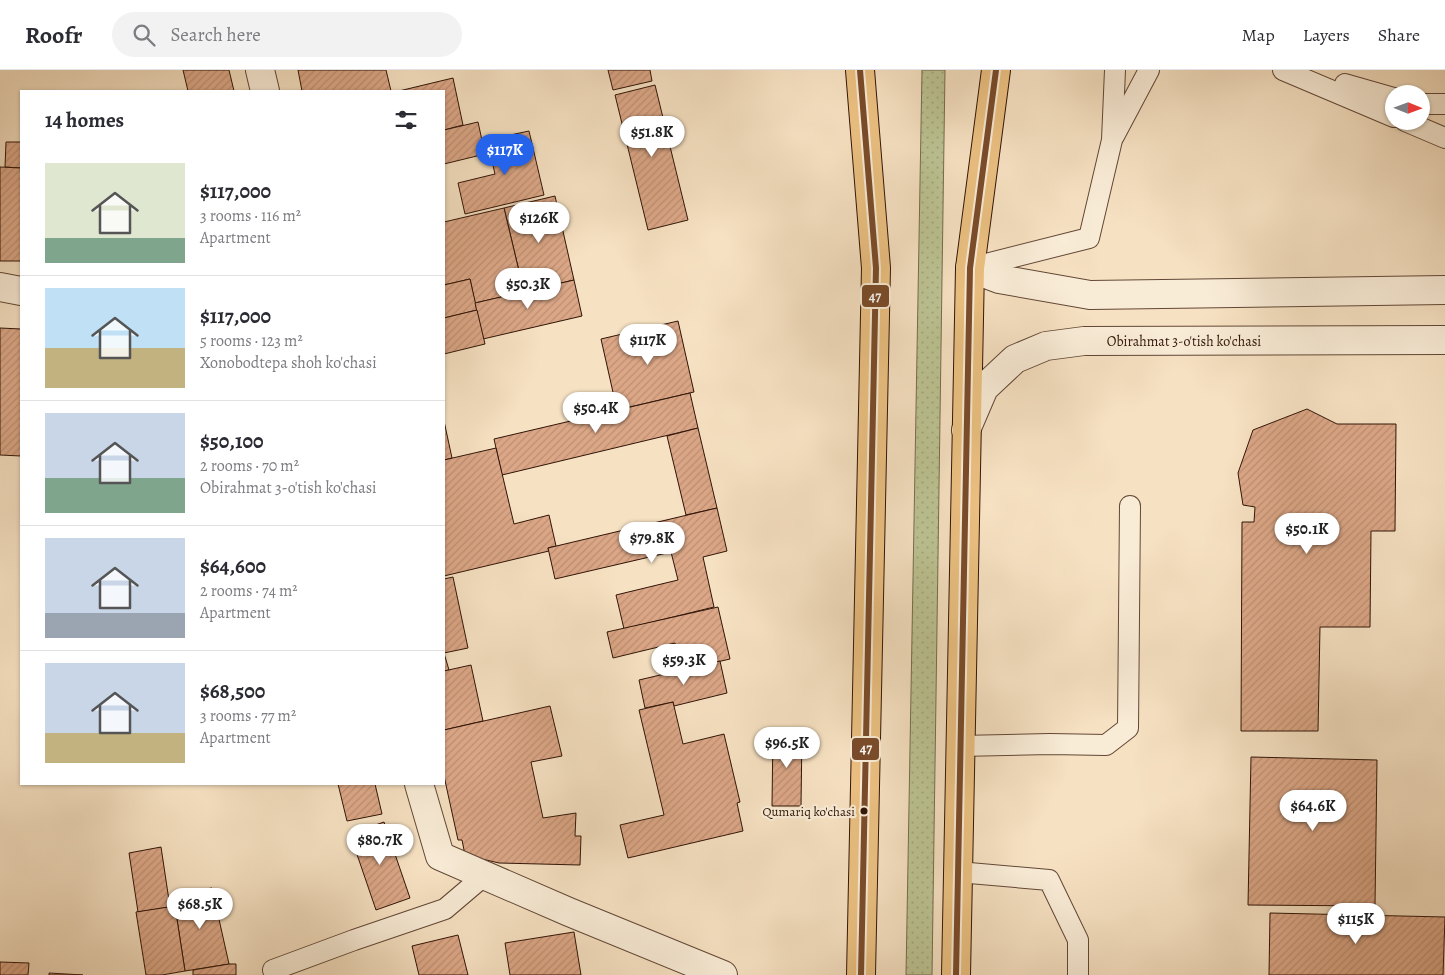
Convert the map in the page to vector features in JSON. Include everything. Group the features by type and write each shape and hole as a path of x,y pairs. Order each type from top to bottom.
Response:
{"highway":[{"path":"860,70 876,268 862,975"},
{"path":"956,975 970,268 996,70"}],"street":[{"path":"260,70 265,90"},
{"path":"970,268 999,279 1090,295 1445,290"},
{"path":"0,287 20,291"},
{"name":"Obirahmat 3-o'tish ko'chasi","path":"966,432 984,388 1015,359 1046,346 1084,341 1445,340"},
{"path":"419,785 440,856 723,975"}],"lane":[{"path":"970,268 1089,238 1112,140 1115,70"},
{"path":"1112,140 1149,70"},
{"path":"1283,70 1385,112"},
{"path":"1294,70 1385,95"},
{"path":"1430,104 1445,104"},
{"path":"1426,130 1445,138"},
{"path":"960,746 1106,745 1128,728 1130,506"},
{"path":"958,872 1049,880 1078,940 1078,975"},
{"path":"273,970 445,909 485,875"}],"green space":[{"path":"922,70 945,70 932,975 906,975"}],"building":[{"path":"183,70 229,70 234,90 188,90"},
{"path":"298,70 386,70 391,90 302,90"},
{"path":"608,70 650,70 652,81 613,90"},
{"path":"453,78 463,125 445,130 445,90 403,90"},
{"path":"655,85 688,220 648,230 615,95"},
{"path":"478,122 485,154 445,164 445,130"},
{"path":"529,131 544,195 465,214 458,183 495,174 487,140"},
{"path":"6,142 20,142 20,168 5,167"},
{"path":"0,167 20,168 20,261 0,261"},
{"path":"555,196 574,280 524,292 504,208"},
{"path":"504,208 524,292 475,303 470,279 445,285 445,222"},
{"path":"470,279 477,310 445,318 445,285"},
{"path":"574,280 582,316 483,339 475,303"},
{"path":"477,310 485,344 445,354 445,318"},
{"path":"678,321 694,392 617,410 601,339"},
{"path":"0,328 20,329 20,456 0,455"},
{"path":"690,393 698,428 502,475 494,439"},
{"path":"1307,409 1337,424 1396,424 1395,531 1371,531 1370,627 1320,627 1318,731 1241,731 1242,522 1254,522 1255,507 1243,505 1238,473 1253,430"},
{"path":"445,426 452,458 445,460"},
{"path":"698,428 717,508 686,515 667,436"},
{"path":"496,448 514,524 549,515 556,546 548,548 549,551 445,576 445,460"},
{"path":"717,508 727,551 703,557 714,607 624,629 616,595 678,580 671,552 555,579 548,548"},
{"path":"453,577 468,648 445,653 445,579"},
{"path":"718,607 730,659 682,670 675,643 613,658 607,632"},
{"path":"445,656 449,670 445,671"},
{"path":"720,661 727,693 674,706 673,702 645,708 639,680"},
{"path":"471,665 483,721 445,730 445,671"},
{"path":"673,702 683,744 724,734 740,802 737,803 743,831 628,858 620,825 664,815 639,710"},
{"path":"550,706 562,756 531,762 543,818 576,813 575,836 581,836 580,865 499,863 465,855 462,840 458,840 445,781 445,730"},
{"name":"Qumariq ko'chasi","path":"773,732 802,733 801,806 772,806"},
{"path":"1251,757 1377,760 1375,906 1248,905"},
{"path":"338,785 375,785 382,814 347,821"},
{"path":"384,822 410,898 376,910 350,834"},
{"path":"161,847 170,907 138,912 129,853"},
{"path":"212,888 229,964 185,971 173,894"},
{"path":"175,906 185,971 162,975 146,975 136,912"},
{"path":"1270,913 1445,917 1443,975 1269,975"},
{"path":"574,932 581,975 510,975 505,943"},
{"path":"458,935 468,975 419,975 412,946"},
{"path":"0,962 29,963 28,975 0,975"},
{"path":"236,964 236,975 193,975 193,970"},
{"path":"49,973 83,975 49,975"}],"transit line":[{"name":"47","path":"860,70 876,268 861,975"},
{"name":"47","path":"956,975 970,268 996,70"}],"place":[{"name":"Qumariq ko'chasi","path":"864,811"}]}
